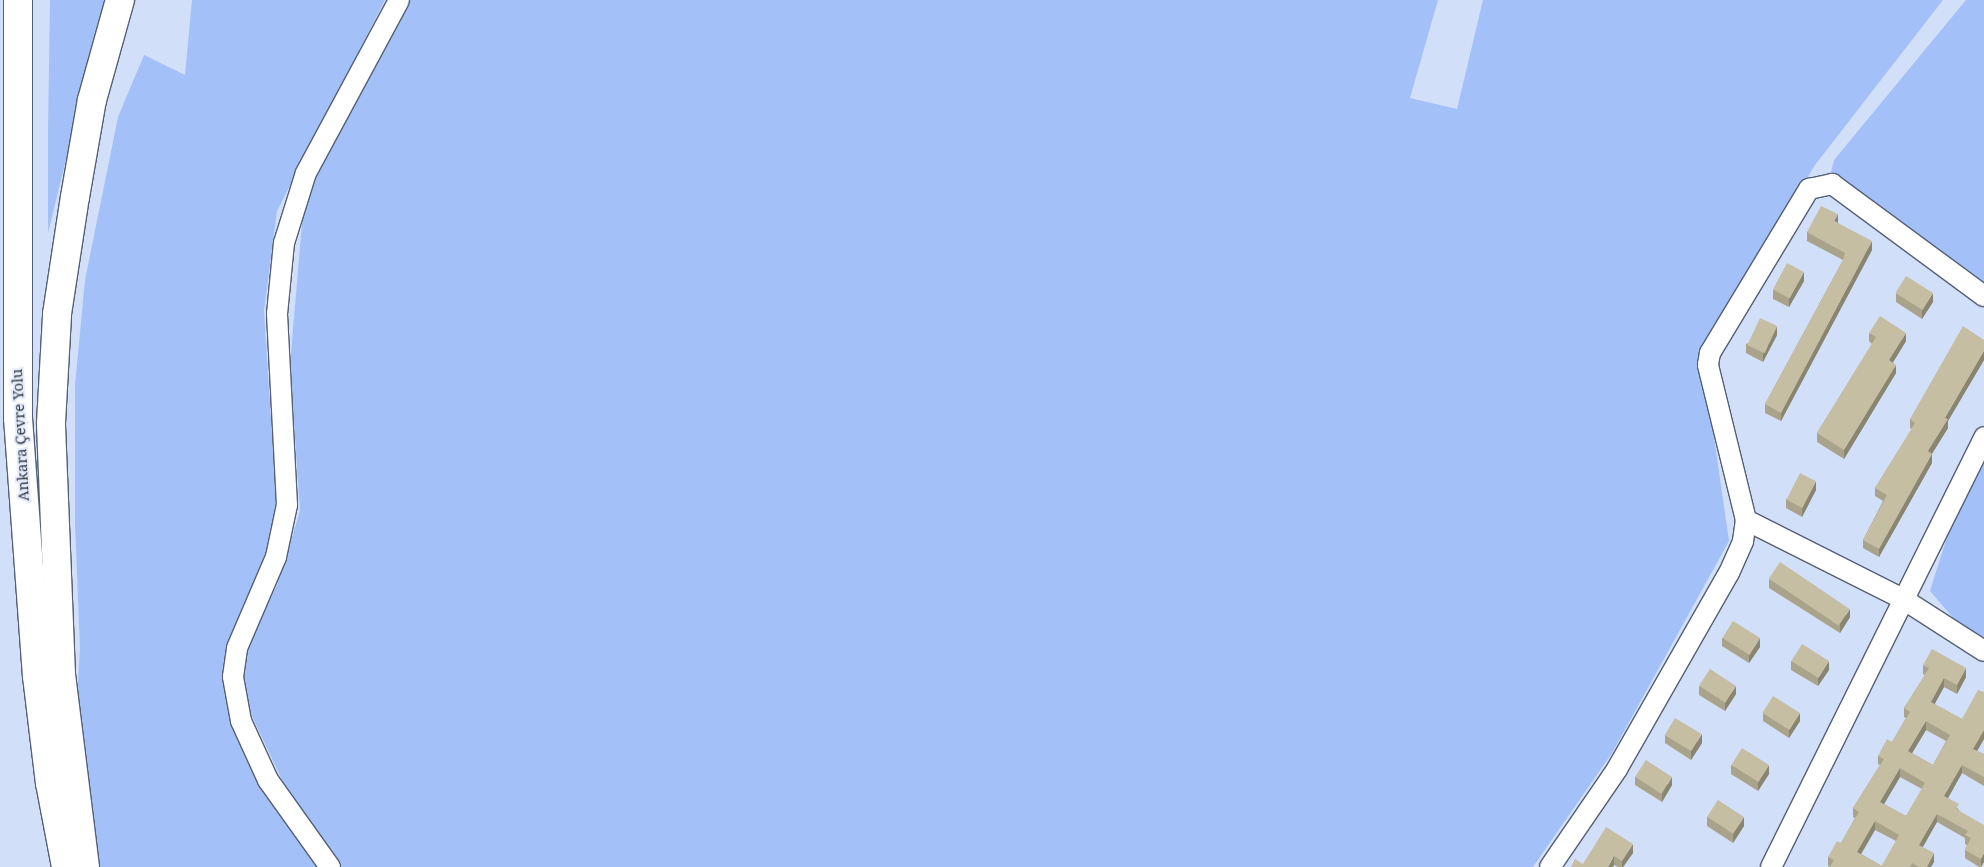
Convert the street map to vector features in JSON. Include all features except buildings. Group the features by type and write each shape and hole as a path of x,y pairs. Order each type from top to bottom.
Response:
{"highway":[{"name":"Ankara Çevre Yolu","path":"18,0 18,418 37,676 50,783 66,867"},
{"path":"85,867 54,574 51,413 57,314 75,197 92,100 120,0"}],"street":[{"path":"330,867 268,780 241,721 233,677 237,648 276,557 287,505 277,314 284,243 306,173 400,0"},
{"path":"1550,867 1617,769 1729,573 1746,520 1708,365 1710,352 1809,189 1832,184 1984,296"},
{"path":"1771,867 1984,437"},
{"path":"1746,520 1903,600 1984,651"}],"shaded area":[{"path":"50,0 105,0 48,233 48,133"},
{"path":"192,0 385,0 277,211 264,311 276,495 271,555 232,638 224,689 256,773 320,867 99,867 86,786 77,699 80,648 75,523 75,385 85,280 118,117 144,55 185,75"},
{"path":"408,0 1438,0 1410,98 1457,109 1483,0 1943,0 1815,165 1702,354 1729,541 1612,753 1533,867 337,867 282,780 242,695 244,650 277,585 300,511 290,364 304,200"},
{"path":"1966,0 1984,0 1984,282 1831,172 1834,160"},
{"path":"1984,453 1984,637 1961,627 1930,591 1946,540"}]}
